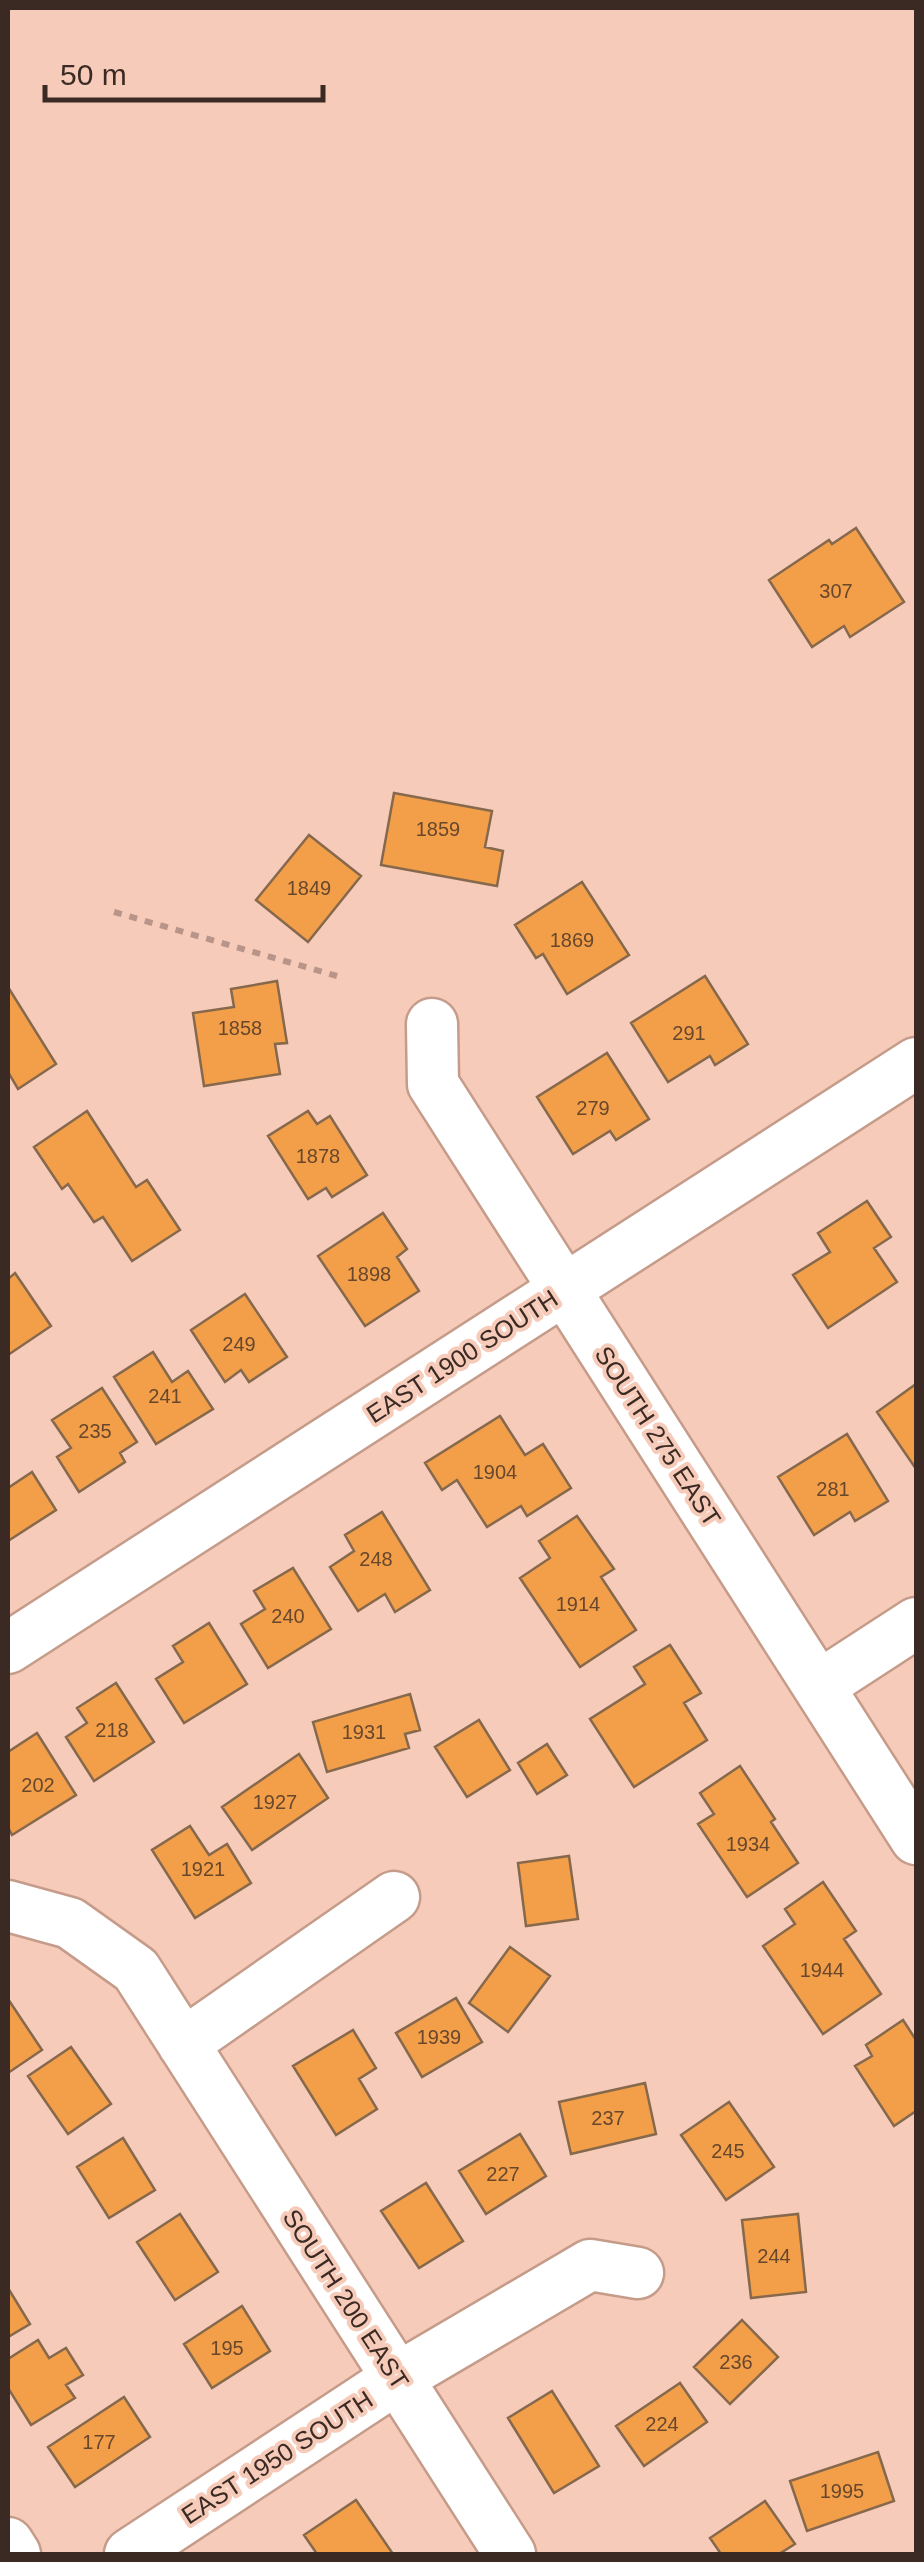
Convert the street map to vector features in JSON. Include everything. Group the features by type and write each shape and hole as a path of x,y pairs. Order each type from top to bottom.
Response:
{"street":[{"name":"SOUTH 275 EAST","path":"432,1024 433,1084 916,1839"},
{"name":"EAST 1900 SOUTH","path":"8,1648 916,1063"},
{"path":"818,1686 916,1623"},
{"path":"183,2044 394,1897"},
{"name":"SOUTH 200 EAST","path":"8,1906 70,1923 136,1970 510,2554"},
{"name":"EAST 1950 SOUTH","path":"130,2554 396,2379 590,2266 638,2272"},
{"path":"8,2543 15,2554"}],"path":[{"path":"114,912 344,978"}],"building":[{"path":"856,528 904,602 850,637 844,626 812,647 769,580 829,540 832,544"},
{"path":"394,793 492,811 485,847 503,851 497,886 381,865"},
{"path":"309,835 361,876 308,942 256,900"},
{"path":"582,882 629,955 567,994 543,954 536,958 515,925"},
{"path":"705,976 748,1044 715,1065 710,1056 668,1082 631,1023"},
{"path":"277,981 287,1043 275,1044 280,1074 204,1086 193,1013 234,1007 231,989"},
{"path":"8,987 56,1064 18,1089 8,1072"},
{"path":"607,1053 649,1119 616,1140 610,1131 573,1154 537,1097"},
{"path":"87,1111 136,1187 147,1180 180,1230 132,1261 103,1217 94,1222 68,1184 62,1189 34,1147"},
{"path":"308,1111 317,1124 330,1116 367,1175 332,1197 326,1188 308,1199 268,1136"},
{"path":"867,1201 891,1237 874,1248 897,1282 828,1328 793,1275 830,1252 818,1233"},
{"path":"383,1213 407,1249 397,1257 419,1291 365,1326 318,1256"},
{"path":"15,1273 51,1326 8,1355 8,1279"},
{"path":"245,1294 287,1357 249,1382 241,1370 225,1382 191,1330"},
{"path":"153,1352 172,1382 188,1371 213,1409 156,1444 114,1377"},
{"path":"916,1384 916,1469 877,1412"},
{"path":"102,1388 137,1442 120,1453 125,1462 79,1492 57,1457 71,1448 52,1420"},
{"path":"500,1416 525,1455 543,1444 571,1488 527,1516 521,1506 487,1527 457,1480 442,1490 425,1463"},
{"path":"847,1434 888,1501 855,1521 850,1512 814,1535 778,1477"},
{"path":"32,1472 56,1510 8,1541 8,1488"},
{"path":"382,1512 430,1590 395,1612 385,1594 358,1611 330,1567 354,1551 345,1535"},
{"path":"577,1516 614,1569 601,1577 636,1630 580,1667 520,1578 550,1558 539,1541"},
{"path":"293,1568 331,1629 268,1668 241,1624 265,1609 254,1591"},
{"path":"209,1623 247,1684 184,1723 156,1679 183,1662 173,1646"},
{"path":"670,1645 701,1693 684,1703 707,1740 634,1787 590,1719 645,1684 634,1667"},
{"path":"116,1683 154,1742 94,1781 66,1737 87,1723 77,1708"},
{"path":"410,1694 420,1730 405,1734 409,1748 327,1772 313,1722"},
{"path":"479,1720 510,1770 467,1797 435,1747"},
{"path":"37,1733 76,1795 12,1835 8,1827 8,1752"},
{"path":"547,1744 567,1775 537,1794 518,1763"},
{"path":"299,1754 328,1798 252,1850 222,1807"},
{"path":"740,1766 798,1863 747,1897 698,1824 714,1814 700,1793"},
{"path":"190,1826 209,1855 227,1844 251,1883 195,1918 152,1850"},
{"path":"569,1856 578,1919 526,1926 518,1863"},
{"path":"823,1882 856,1931 844,1939 881,1994 823,2034 763,1946 795,1924 785,1909"},
{"path":"510,1947 550,1976 508,2032 469,2003"},
{"path":"456,1998 482,2042 422,2077 396,2033"},
{"path":"8,1999 42,2050 8,2073"},
{"path":"903,2020 916,2040 916,2111 894,2126 855,2066 872,2056 866,2045"},
{"path":"353,2030 376,2068 359,2079 377,2109 336,2135 293,2066"},
{"path":"71,2047 111,2104 68,2134 28,2076"},
{"path":"645,2083 656,2134 571,2154 559,2102"},
{"path":"729,2102 774,2167 726,2200 681,2135"},
{"path":"520,2134 546,2176 486,2214 459,2171"},
{"path":"123,2138 155,2190 109,2218 77,2167"},
{"path":"426,2183 463,2241 419,2268 381,2211"},
{"path":"180,2214 218,2272 175,2300 137,2242"},
{"path":"798,2214 806,2292 751,2298 742,2220"},
{"path":"8,2288 30,2324 8,2337"},
{"path":"242,2306 270,2351 212,2388 184,2344"},
{"path":"742,2320 778,2357 730,2404 694,2367"},
{"path":"38,2340 49,2358 66,2348 83,2375 66,2385 75,2398 31,2425 8,2388 8,2359"},
{"path":"680,2383 707,2422 644,2466 616,2426"},
{"path":"552,2391 599,2466 554,2493 508,2418"},
{"path":"124,2397 150,2437 75,2487 48,2447"},
{"path":"878,2452 894,2501 807,2531 790,2481"},
{"path":"356,2500 393,2554 317,2554 304,2535"},
{"path":"765,2501 795,2544 779,2554 721,2554 710,2538"}]}
